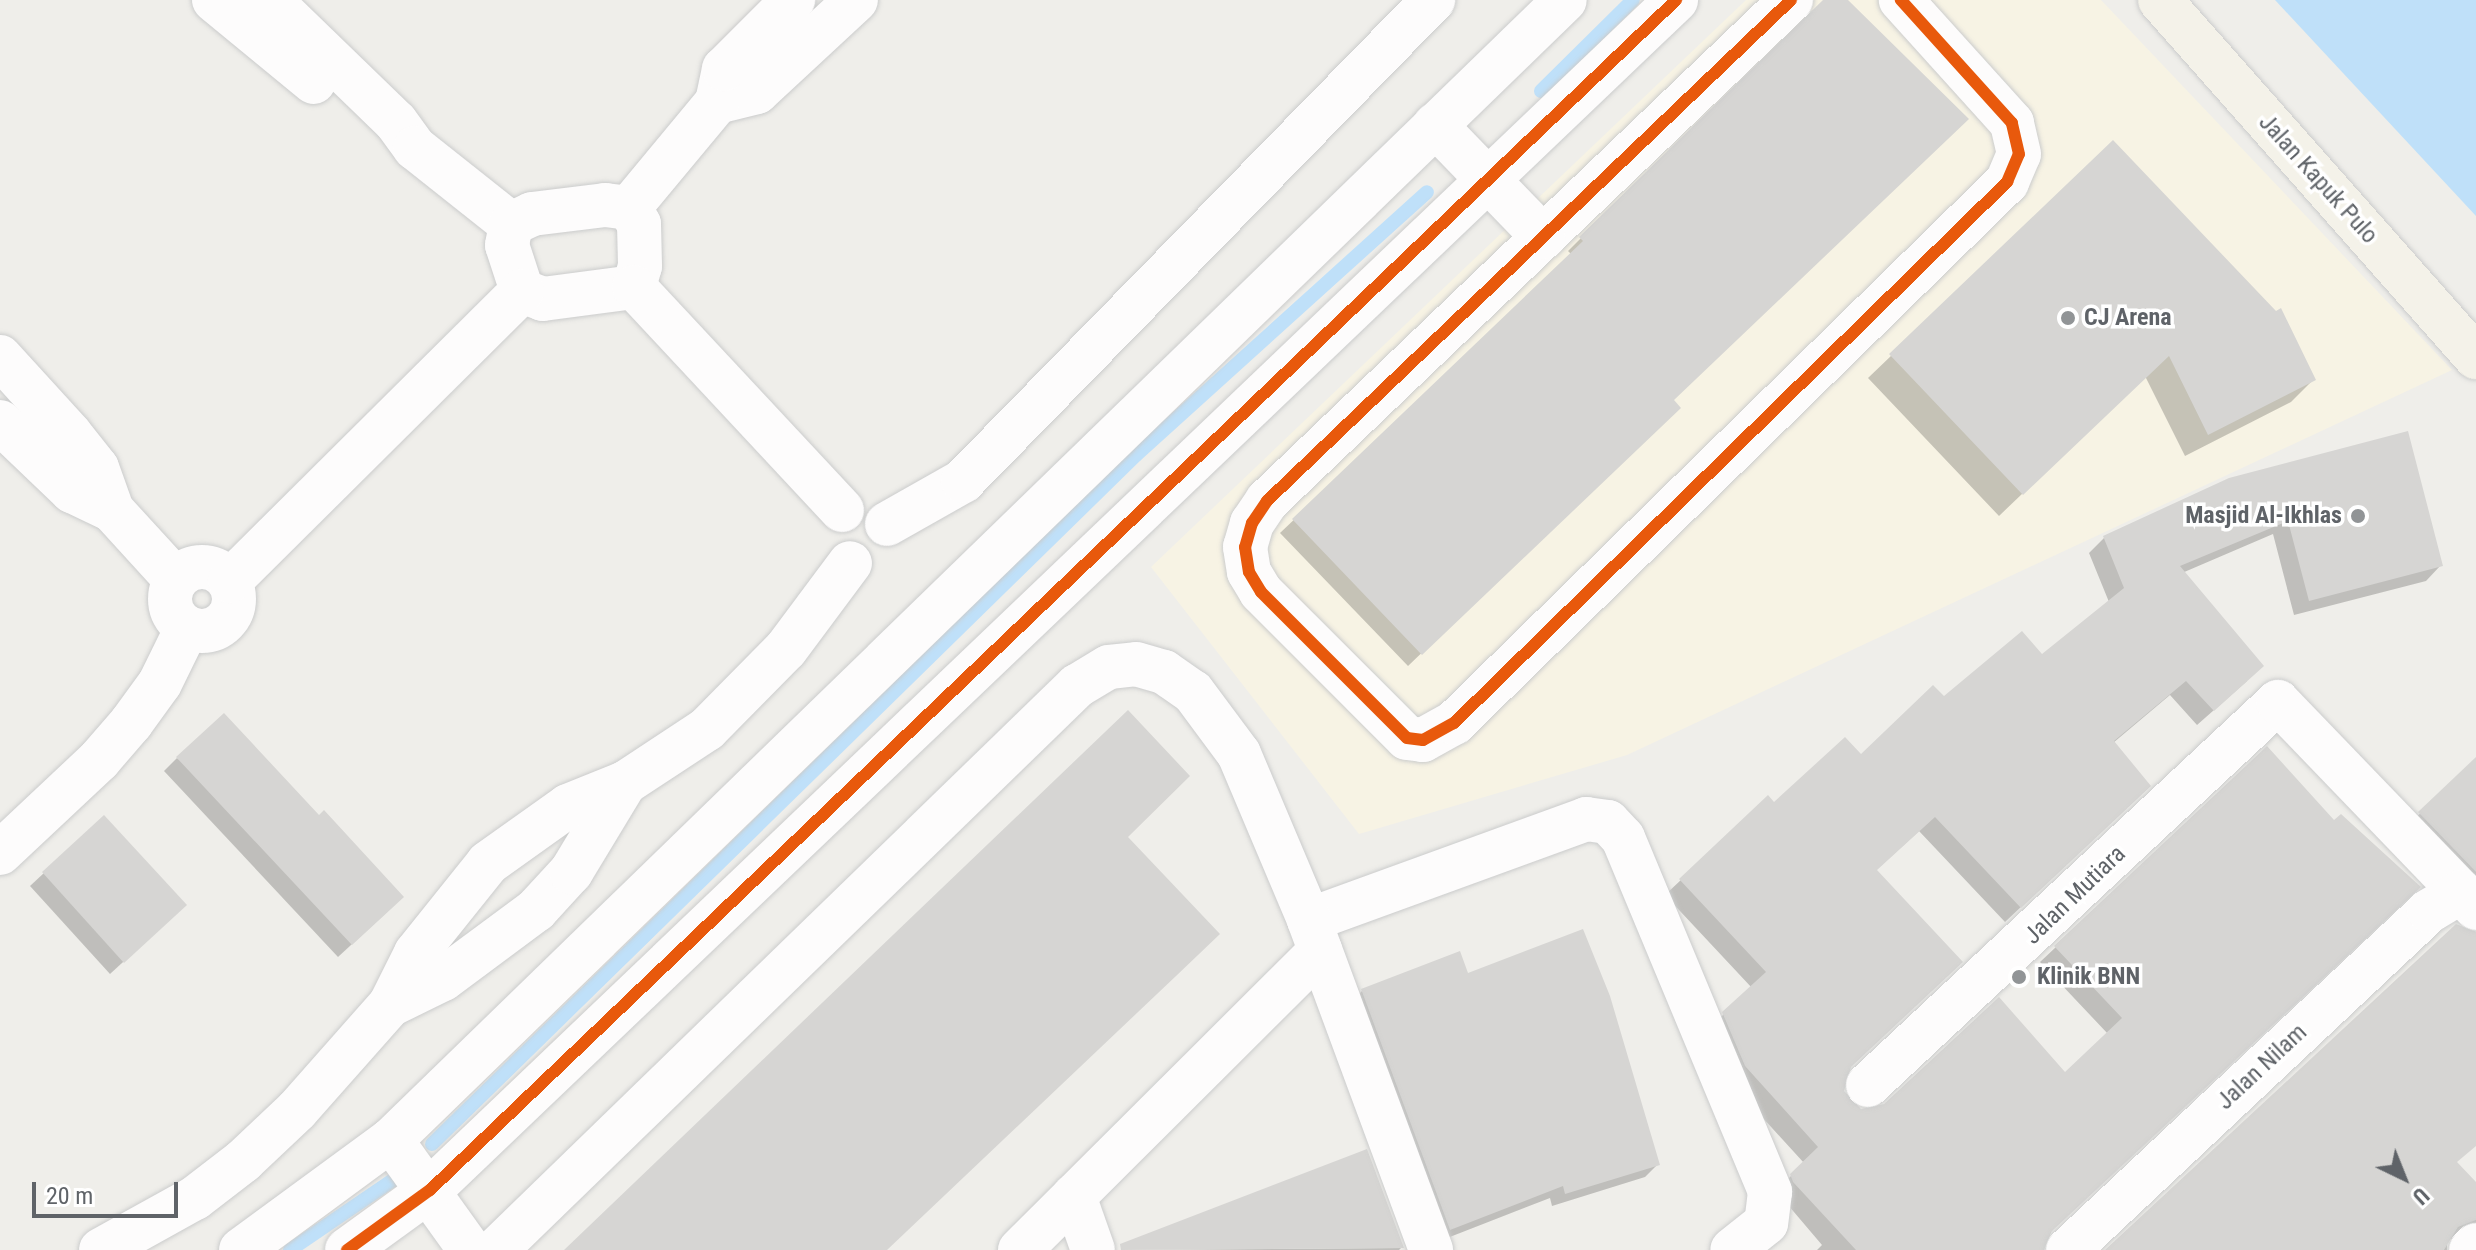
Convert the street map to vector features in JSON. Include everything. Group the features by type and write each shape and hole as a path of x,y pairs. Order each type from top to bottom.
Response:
{"main road":[{"name":"Jalan Kapuk Pulo","path":"2160,0 2476,357"}],"street":[{"path":"214,0 384,140 415,148"},
{"path":"270,0 396,122 415,148 511,224"},
{"path":"629,208 717,102 724,69 793,0"},
{"path":"717,102 757,92 856,0"},
{"path":"887,524 963,481 1433,0"},
{"path":"241,1250 391,1140 1565,0"},
{"path":"347,1250 430,1190 1676,0"},
{"path":"1791,0 1267,501 1248,535 1249,572 1261,592 1407,738 1423,740 1454,723 2007,182 2019,154 2012,123 1901,0"},
{"path":"1435,125 1543,237"},
{"path":"511,224 532,214 605,205 629,208"},
{"path":"629,208 639,224 640,266 634,287"},
{"path":"511,224 507,245 522,291"},
{"path":"634,287 842,510"},
{"path":"522,291 543,299 634,287"},
{"path":"230,581 522,291"},
{"path":"0,357 97,468 112,510"},
{"path":"0,422 72,491 112,510 175,579"},
{"path":"868,506 887,524 886,546 871,562 850,563 838,556 828,532 842,510 868,506"},
{"path":"101,1250 195,1198 243,1161 297,1110 390,1005 416,953 488,863 568,806 625,783 694,738 746,693 815,614 850,563"},
{"path":"197,566 210,567 230,581 233,609 226,621 200,632 187,628 170,606 175,579 197,566"},
{"path":"0,853 58,802 131,723 160,683 187,628"},
{"path":"496,1250 1077,686 1109,667 1136,664 1164,672 1193,692 1213,716 1268,816 1431,1250"},
{"name":"Jalan Nilam","path":"2068,1250 2429,911 2469,900 2280,703"},
{"name":"Jalan Mutiara","path":"1868,1085 2280,703"},
{"path":"390,1005 443,979 536,910 571,872 625,783"},
{"path":"1020,1250 1315,936 1586,819 1608,822 1623,838 1770,1192 1766,1223 1732,1250"},
{"path":"391,1140 430,1190 470,1250"},
{"path":"1074,1196 1093,1250"},
{"path":"2471,1250 2476,1245"}],"shaded area":[{"path":"1746,0 2101,0 2452,370 1627,755 1359,834 1151,567"}],"water":[{"path":"2275,0 2476,0 2476,216"}],"building":[{"path":"1823,0 1848,0 1969,119 1674,400 1681,408 1422,655 1292,519 1583,241 1579,237"},
{"name":"CJ Arena","path":"2113,140 2276,311 2281,308 2316,380 2208,435 2169,356 2023,495 1889,354"},
{"path":"2408,431 2443,566 2309,601 2288,521 2180,566 2264,666 2214,711 2186,681 2114,741 2151,786 2021,908 1935,817 1877,870 1963,962 1851,1067 1844,1091 1861,1109 1884,1104 1999,997 2065,1072 2122,1018 2054,946 2267,746 2334,820 2341,814 2421,887 2051,1232 2044,1250 1856,1250 1793,1182 1790,1174 1818,1147 1745,1066 1722,1012 1766,972 1679,879 1768,795 1774,802 1845,737 1861,754 1933,685 1944,696 2022,631 2042,654 2124,588 2103,536 2229,478"},
{"path":"1128,710 1190,776 1128,837 1220,934 887,1250 564,1250"},
{"path":"224,713 319,815 324,810 404,897 352,945 176,757"},
{"path":"2476,757 2476,872 2418,812"},
{"path":"104,815 187,905 124,963 42,872"},
{"path":"2456,924 2476,932 2476,1146 2457,1162 2476,1182 2476,1220 2458,1227 2444,1250 2105,1250"},
{"path":"1583,929 1610,996 1660,1165 1565,1194 1563,1186 1450,1230 1361,989 1460,951 1468,973"},
{"path":"1367,1149 1404,1248 1121,1250 1120,1244"}],"waterway":[{"path":"1541,91 1633,0"},
{"path":"432,1144 1136,455 1427,192"},
{"path":"290,1250 396,1178"}],"cycle path":[{"path":"347,1250 430,1190 1676,0"},
{"path":"1791,0 1267,501 1252,523 1245,547 1249,572 1261,592 1407,738 1423,740 1454,723 2007,182 2019,154 2012,123 1901,0"}],"place":[{"name":"CJ Arena","path":"2068,318"},
{"name":"Masjid Al-Ikhlas","path":"2358,516"},
{"name":"Klinik BNN","path":"2019,977"}]}
